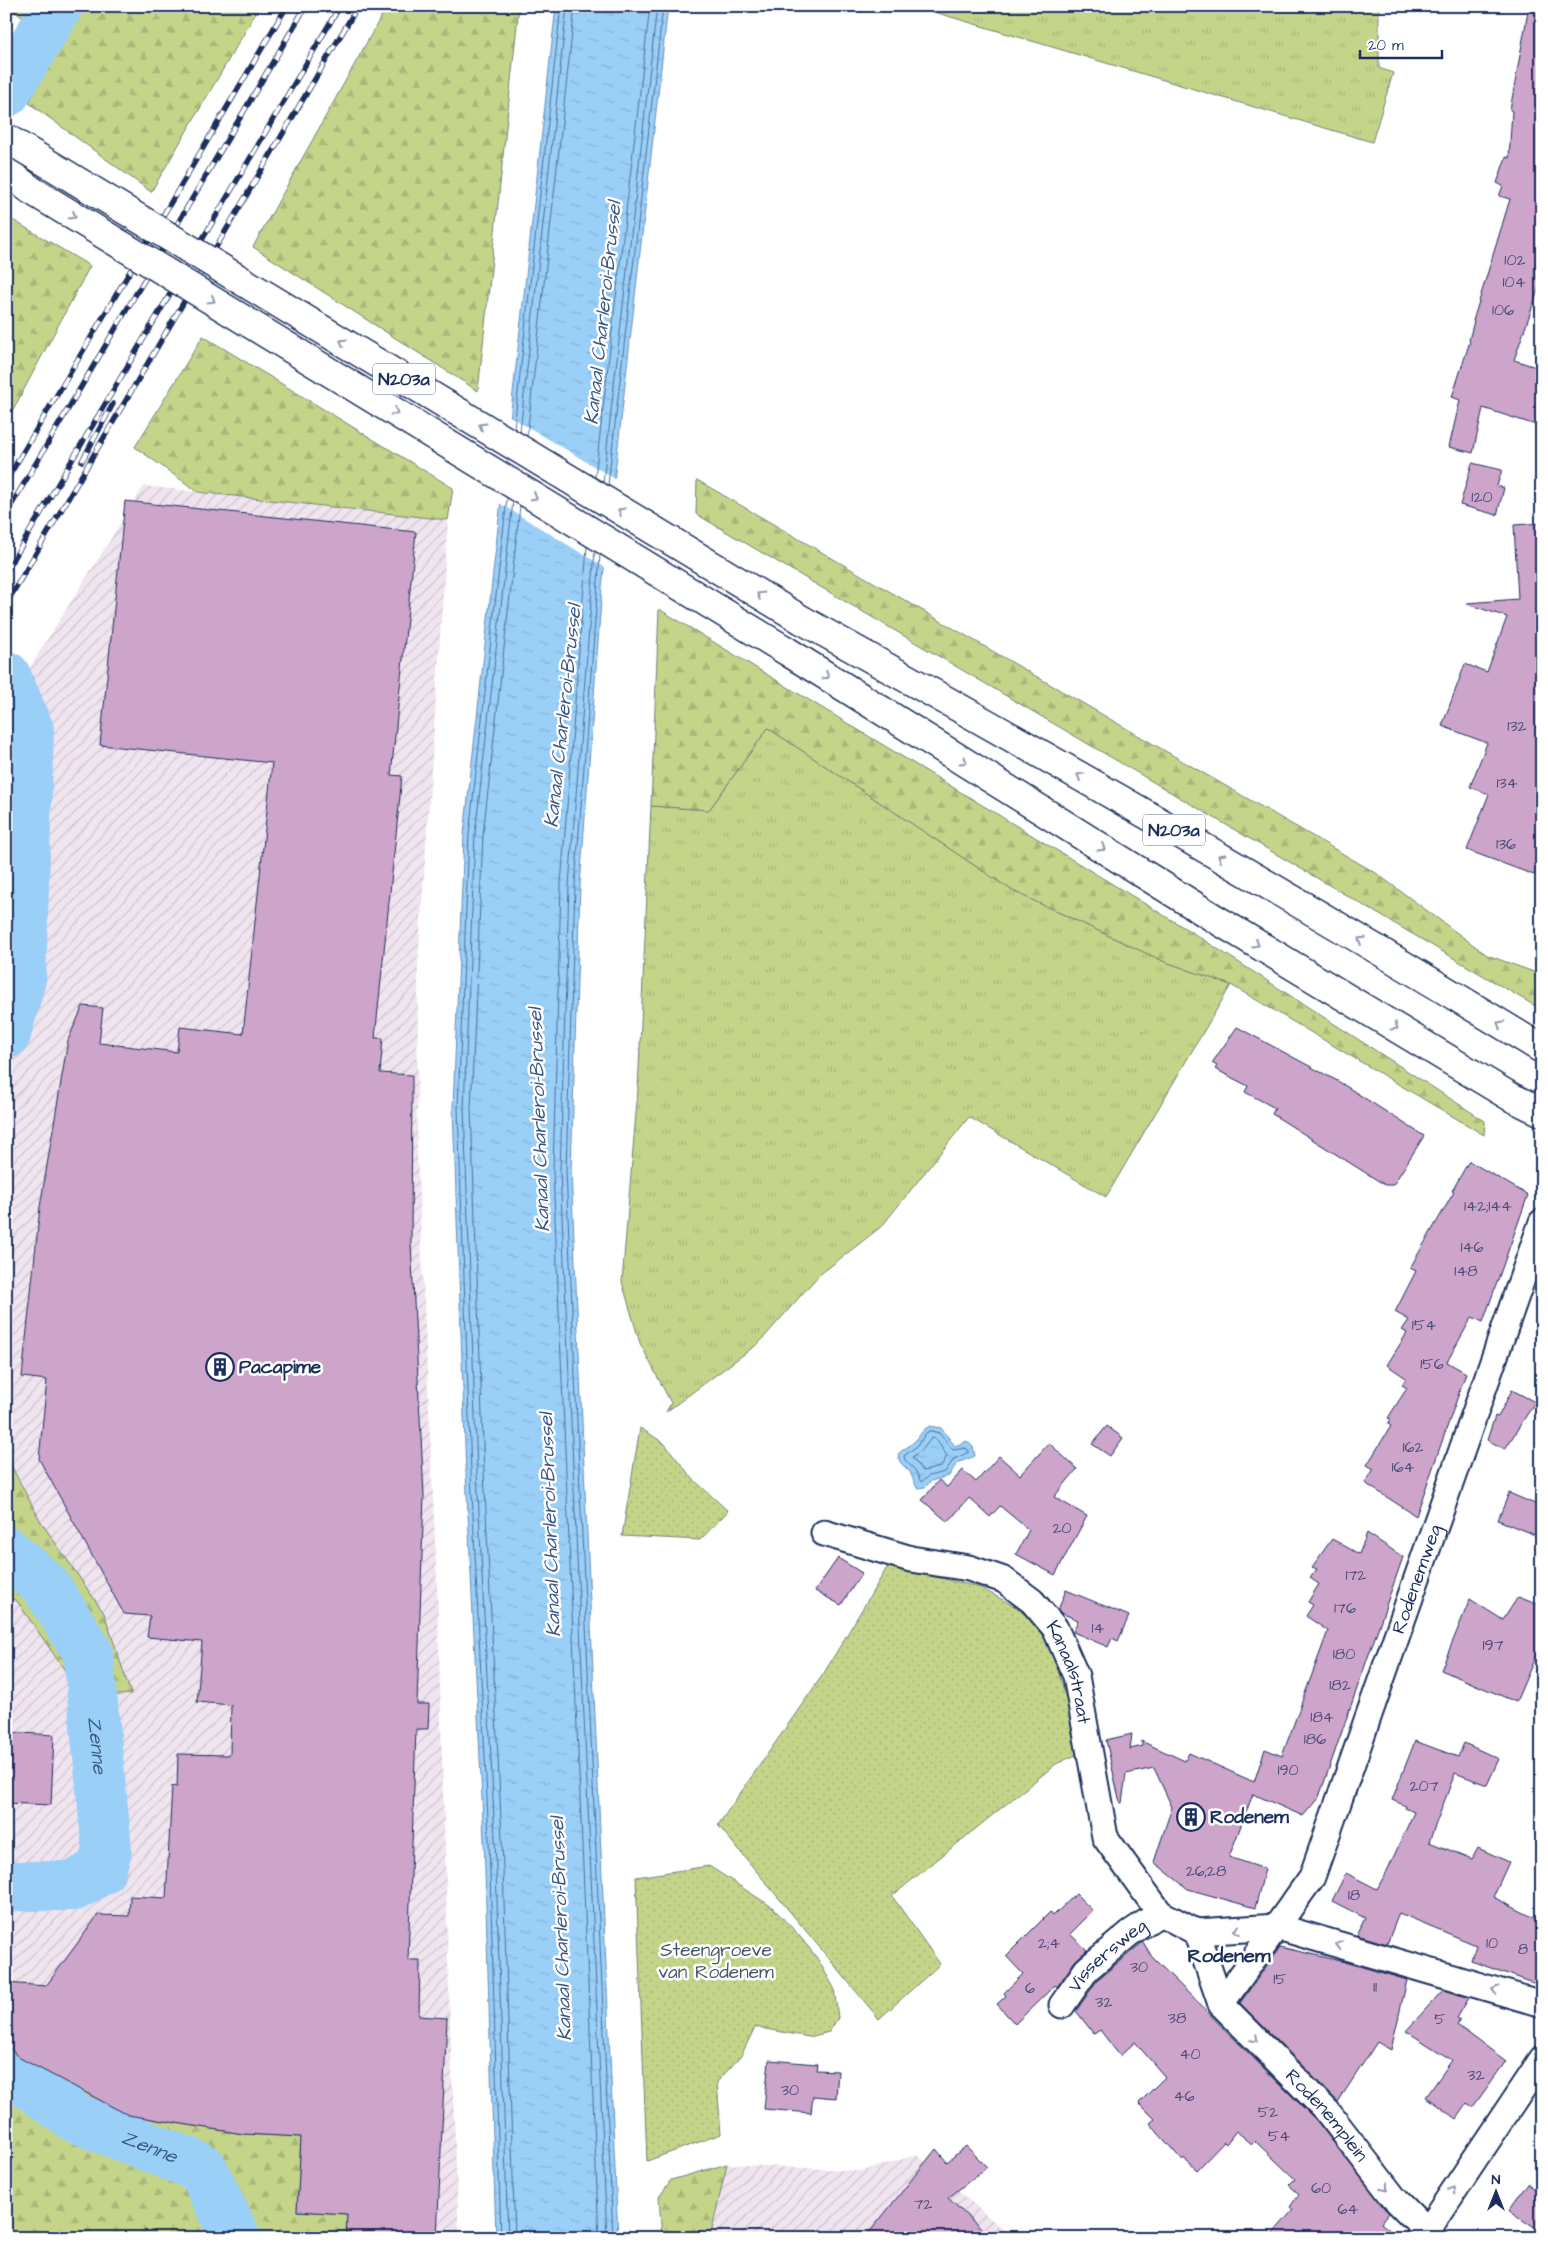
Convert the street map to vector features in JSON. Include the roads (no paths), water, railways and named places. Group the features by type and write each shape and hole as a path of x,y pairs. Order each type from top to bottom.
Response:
{"highway":[{"name":"N203a","path":"6,138 802,620 1012,737 1254,877 1542,1049"},
{"name":"N203a","path":"6,171 31,190 785,650 1214,918 1511,1097 1542,1112"},
{"path":"6,179 31,190"}],"street":[{"name":"Rodenemweg","path":"1278,1927 1312,1877 1542,1222"},
{"name":"Kanaalstraat","path":"824,1534 911,1559 969,1568 1004,1580 1032,1601 1055,1628 1076,1676 1105,1837 1160,1913 1196,1932"},
{"name":"Vissersweg","path":"1062,2005 1087,1968 1130,1933 1160,1913"},
{"path":"1221,2004 1278,1927"},
{"path":"1196,1932 1278,1927 1542,2004"},
{"name":"Rodenemplein","path":"1196,1932 1221,2004 1327,2111 1394,2198 1431,2235"},
{"path":"1431,2235 1542,2059"}],"water":[{"name":"Kanaal Charleroi-Brussel","path":"556,6 668,6 602,587 580,885 571,1171 618,2238 496,2238 484,1840 466,1473 453,1108 464,834"},
{"path":"930,1426 941,1428 955,1446 967,1441 973,1447 975,1456 957,1463 949,1476 931,1481 925,1487 917,1488 910,1472 900,1462 898,1454 913,1443"}],"waterway":[{"name":"Zenne","path":"6,92 58,6"},
{"name":"Zenne","path":"6,676 29,730 21,979 6,1034"},
{"name":"Zenne","path":"6,1551 46,1586 88,1652 107,1850 101,1870 74,1886 6,1886"},
{"name":"Zenne","path":"6,2068 76,2118 202,2168 236,2238"}],"railway":[{"path":"6,481 287,6"},
{"path":"6,514 306,6"},
{"path":"6,572 340,6"},
{"path":"6,604 358,6"},
{"path":"82,461 113,404"}],"place":[{"name":"Pacapime","path":"220,1367"},
{"name":"Rodenem","path":"1191,1817"}],"district":[{"name":"Rodenem","path":"1229,1956"}],"park label":[{"name":"Steengroeve van Rodenem","path":"716,1961"}]}
